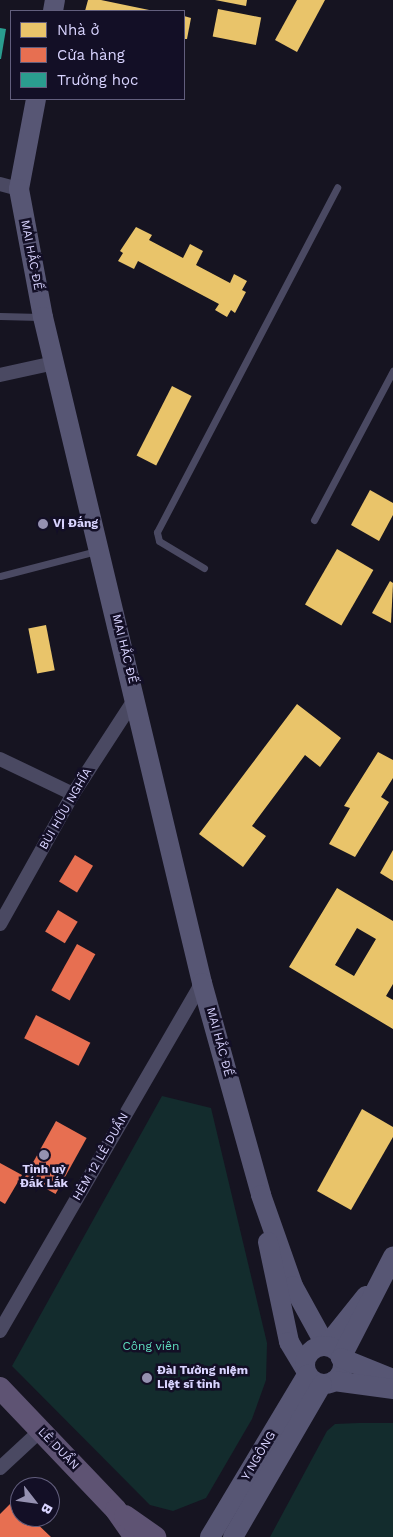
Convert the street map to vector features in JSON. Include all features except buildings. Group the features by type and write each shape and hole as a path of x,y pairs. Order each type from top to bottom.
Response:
{"main road":[{"name":"LÊ DUẨN","path":"0,1388 116,1510 135,1537"},
{"name":"LÊ DUẨN","path":"116,1510 155,1537"}],"street":[{"name":"MAI HẮC ĐẾ","path":"36,100 19,189 43,317 136,697 202,983 261,1195 293,1286 333,1352"},
{"path":"0,184 19,189"},
{"path":"0,375 54,363"},
{"name":"BÙI HỮU NGHĨA","path":"0,925 73,794 136,697"},
{"path":"0,759 73,794"},
{"name":"HẺM 12 LÊ DUẨN","path":"0,1331 202,983"},
{"name":"MAI HẮC ĐẾ","path":"261,1195 272,1268 289,1342 317,1377"},
{"path":"333,1352 393,1257"},
{"path":"317,1377 342,1370 333,1352"},
{"path":"317,1377 310,1353 333,1352 393,1379"},
{"path":"317,1377 393,1390"},
{"name":"Y NGÔNG","path":"210,1537 260,1472 317,1377"},
{"path":"0,1468 40,1431"},
{"name":"Y NGÔNG","path":"233,1537 260,1472"}],"lane":[{"path":"204,568 159,541 157,532 337,187"},
{"path":"0,316 43,317"},
{"path":"314,520 393,371"},
{"path":"0,576 100,550"}],"green space":[{"name":"Công viên","path":"162,1096 211,1108 267,1343 266,1380 252,1419 206,1498 173,1511 150,1505 12,1366"},
{"path":"393,1423 393,1537 270,1537 327,1431 335,1424"}],"place":[{"name":"Vị Đắng","path":"43,524"},
{"name":"Tỉnh uỷ Đắk Lắk","path":"44,1155"},
{"name":"Đài Tưởng niệm Liệt sĩ tỉnh","path":"147,1378"}]}
